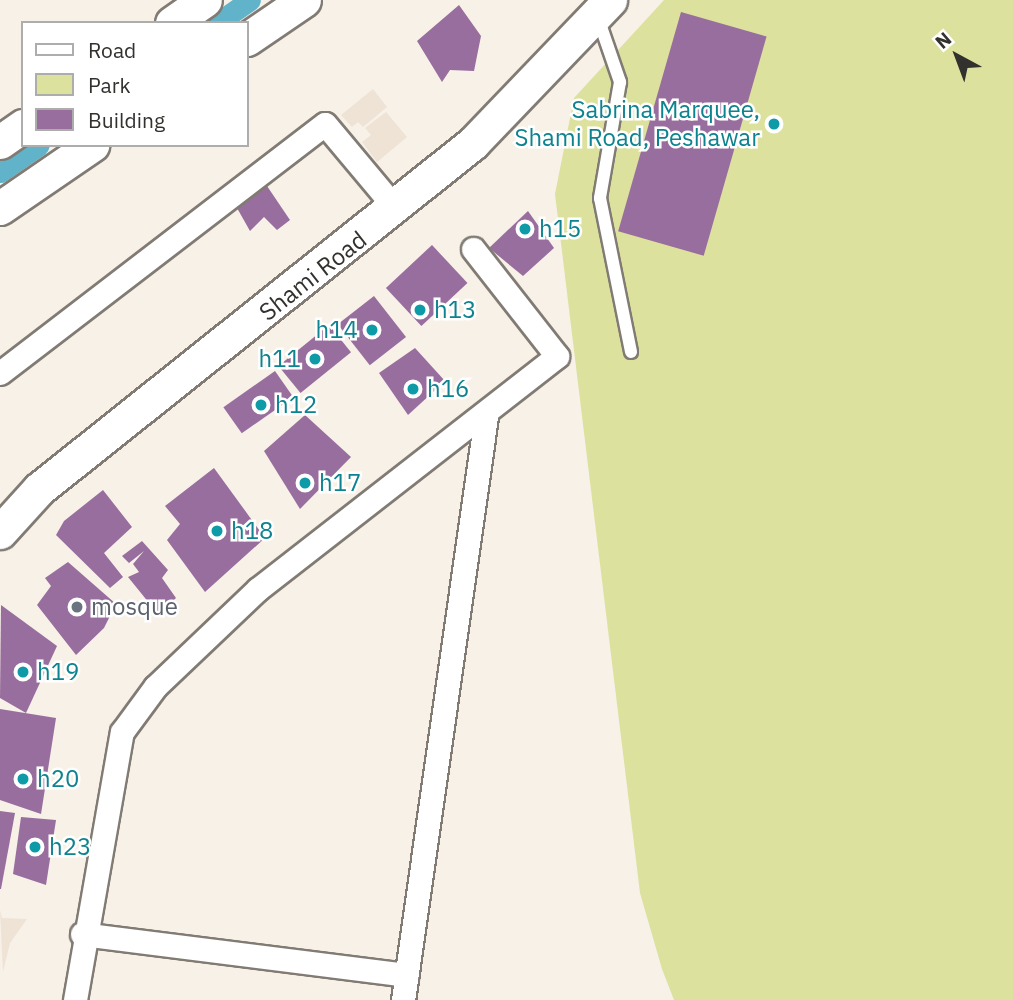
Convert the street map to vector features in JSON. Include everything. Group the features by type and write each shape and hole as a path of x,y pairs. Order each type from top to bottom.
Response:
{"street":[{"path":"175,21 205,0"},
{"path":"248,38 304,0"},
{"name":"Shami Road","path":"0,532 39,489 397,210 473,143 603,7"},
{"path":"0,373 325,124 397,210"},
{"path":"0,142 21,128"},
{"path":"0,208 89,147"},
{"path":"75,1000 82,934 122,732 155,687 258,589 486,417 557,356 473,248"},
{"path":"403,1000 486,417"},
{"path":"82,934 406,975"}],"lane":[{"path":"603,7 620,82 600,198 631,352"}],"shaded area":[{"path":"373,89 387,107 363,127 358,122 352,127 341,115"},
{"path":"386,112 407,137 377,162 362,142 371,135 365,128"},
{"path":"0,910 2,918 27,919 10,943 3,972"}],"green space":[{"path":"664,0 1013,0 1013,1000 674,1000 662,969 640,893 555,194 574,98"}],"building":[{"path":"459,5 481,36 474,71 450,70 442,82 417,41"},
{"path":"681,12 767,37 704,256 618,231"},
{"path":"267,186 290,220 277,230 264,217 250,231 237,208"},
{"name":"h15","path":"528,211 554,248 523,276 489,248"},
{"name":"h13","path":"432,245 467,283 421,326 386,288"},
{"name":"h14","path":"374,296 406,337 370,365 338,324"},
{"name":"h11","path":"329,325 351,352 301,393 278,366"},
{"name":"h16","path":"415,348 445,381 408,415 379,373"},
{"name":"h12","path":"275,371 293,397 242,433 223,407"},
{"name":"h17","path":"305,415 351,457 300,509 264,451"},
{"name":"h18","path":"214,468 265,538 205,592 167,540 180,524 165,506"},
{"path":"103,490 132,527 104,553 123,577 110,588 56,535 64,521"},
{"path":"142,541 168,570 162,578 176,598 158,614 128,577 139,572 133,564 144,551 129,563 122,556"},
{"name":"mosque","path":"68,562 116,604 104,628 76,655 37,605 51,586 45,578"},
{"name":"h19","path":"1,605 57,646 26,713 0,698"},
{"name":"h20","path":"0,709 56,718 41,814 0,800"},
{"path":"0,811 15,813 1,889 0,889"},
{"name":"h23","path":"21,817 56,820 46,885 13,874"}],"waterway":[{"path":"220,21 250,0"},
{"path":"0,172 36,147"}],"place":[{"name":"Sabrina Marquee, Shami Road, Peshawar","path":"774,124"},
{"name":"h15","path":"525,229"},
{"name":"h13","path":"420,310"},
{"name":"h14","path":"372,330"},
{"name":"h11","path":"315,359"},
{"name":"h16","path":"413,389"},
{"name":"h12","path":"261,405"},
{"name":"h17","path":"305,483"},
{"name":"h18","path":"217,531"},
{"name":"mosque","path":"77,607"},
{"name":"h19","path":"23,672"},
{"name":"h20","path":"23,779"},
{"name":"h23","path":"35,847"}]}
